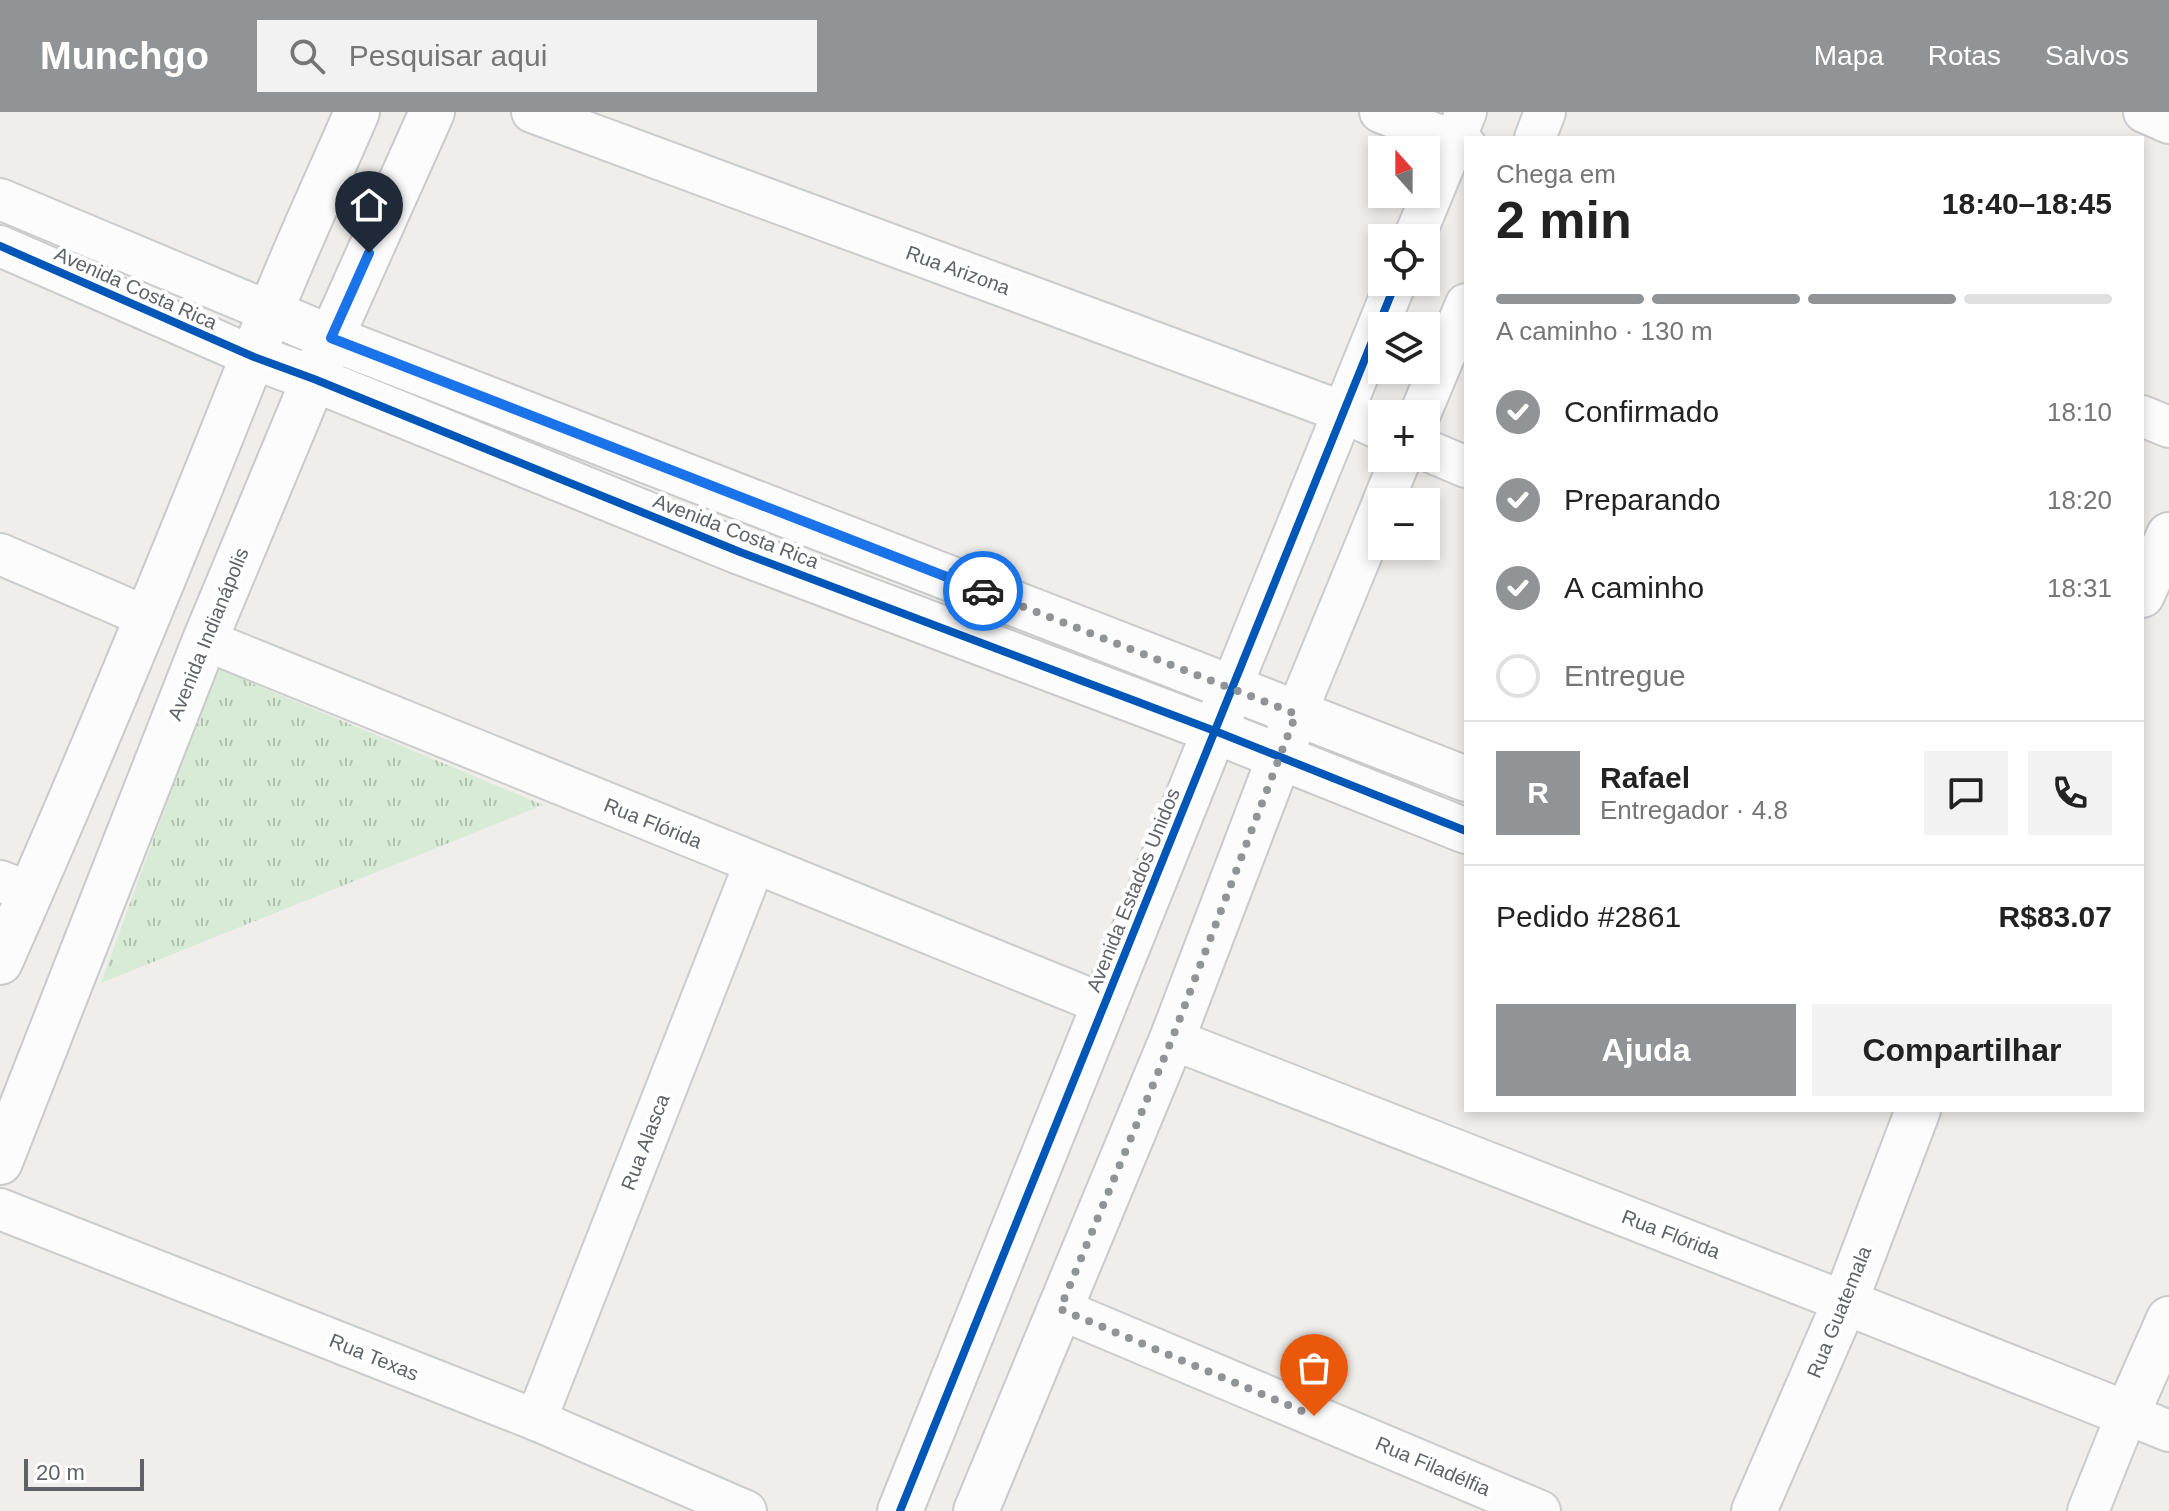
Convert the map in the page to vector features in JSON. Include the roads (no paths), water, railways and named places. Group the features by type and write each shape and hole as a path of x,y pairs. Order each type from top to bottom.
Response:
{"street":[{"path":"0,962 15,887 147,617 270,312 357,112"},
{"name":"Avenida Indianápolis","path":"0,1162 205,640 331,338 432,112"},
{"name":"Rua Arizona","path":"532,112 1368,424"},
{"path":"1380,112 1462,133 1420,224"},
{"path":"1536,136 1545,112"},
{"path":"2144,112 2169,123"},
{"name":"Avenida Costa Rica","path":"0,199 331,338 1464,778"},
{"name":"Avenida Costa Rica","path":"0,246 254,357 740,552 1215,731 1464,830"},
{"name":"Avenida Estados Unidos","path":"900,1511 1390,296"},
{"path":"1426,400 1464,309"},
{"path":"2144,417 2169,427"},
{"path":"1440,456 1464,466"},
{"path":"2144,591 2169,535"},
{"path":"976,1511 1172,1039 1296,714 1368,539"},
{"path":"0,554 147,617"},
{"name":"Rua Flórida","path":"205,640 1103,1004"},
{"name":"Rua Alasca","path":"536,1420 754,865"},
{"name":"Rua Flórida","path":"1172,1039 2169,1431"},
{"name":"Rua Guatemala","path":"1754,1511 1845,1302 1917,1112"},
{"name":"Rua Texas","path":"0,1209 536,1420 746,1511"},
{"name":"Rua Filadélfia","path":"1060,1309 1540,1511"},
{"path":"2088,1511 2169,1319"}]}
